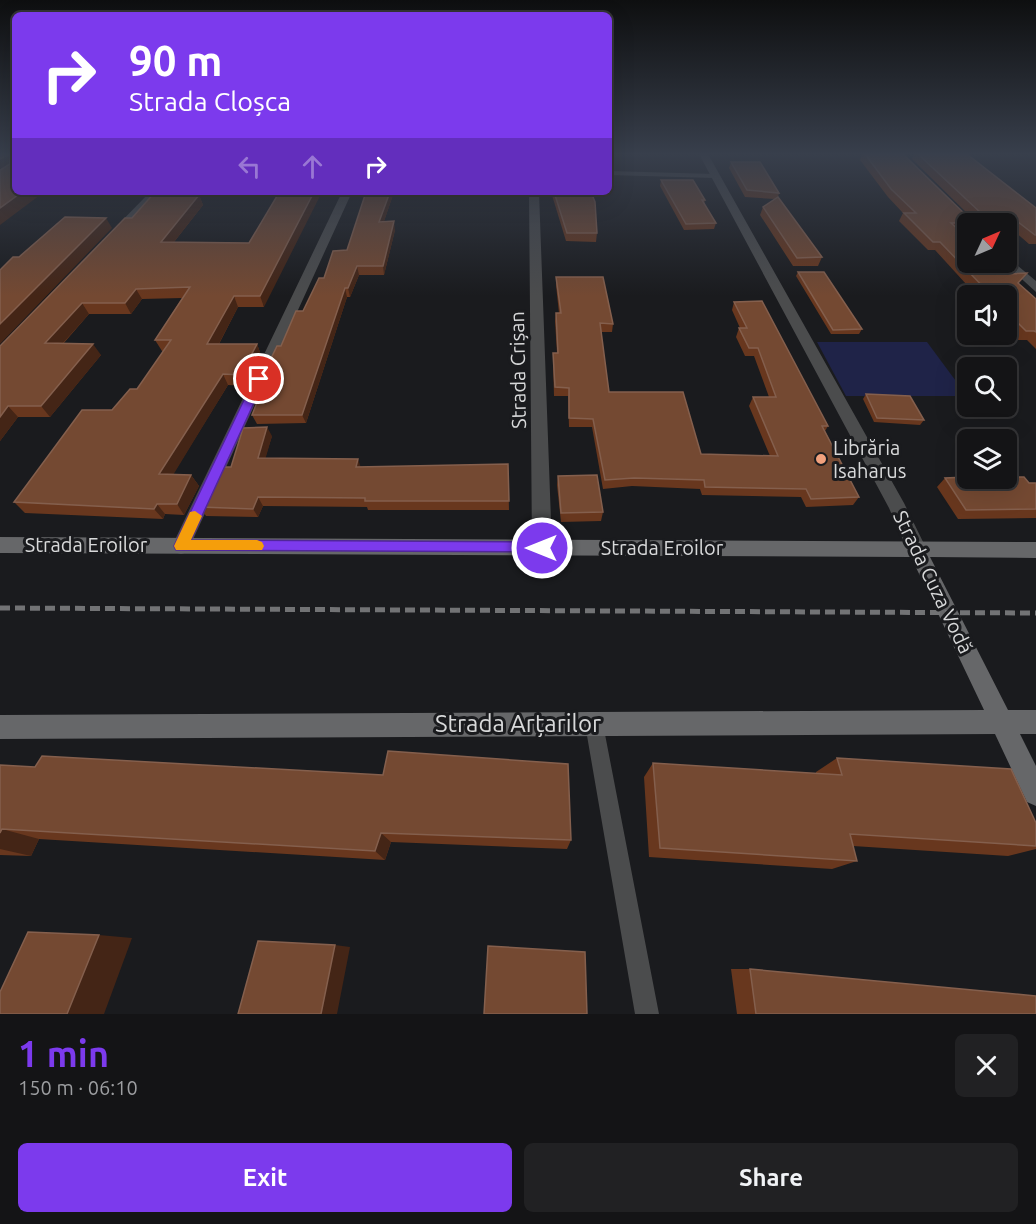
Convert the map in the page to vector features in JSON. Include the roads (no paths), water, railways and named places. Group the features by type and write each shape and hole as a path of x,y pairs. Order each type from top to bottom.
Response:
{"street":[{"path":"106,243 147,201"},
{"path":"181,546 343,201"},
{"name":"Strada Crișan","path":"534,201 542,548"},
{"name":"Strada Cuza Vodă","path":"729,201 898,508 1036,793"},
{"path":"1017,270 1036,288"},
{"name":"Strada Eroilor","path":"0,545 1036,550"},
{"name":"Strada Arțarilor","path":"0,727 1036,722"}],"lane":[{"path":"594,724 647,1014"}],"railway":[{"path":"0,608 1036,613"}],"place":[{"name":"Librăria Isaharus","path":"821,459"}]}
